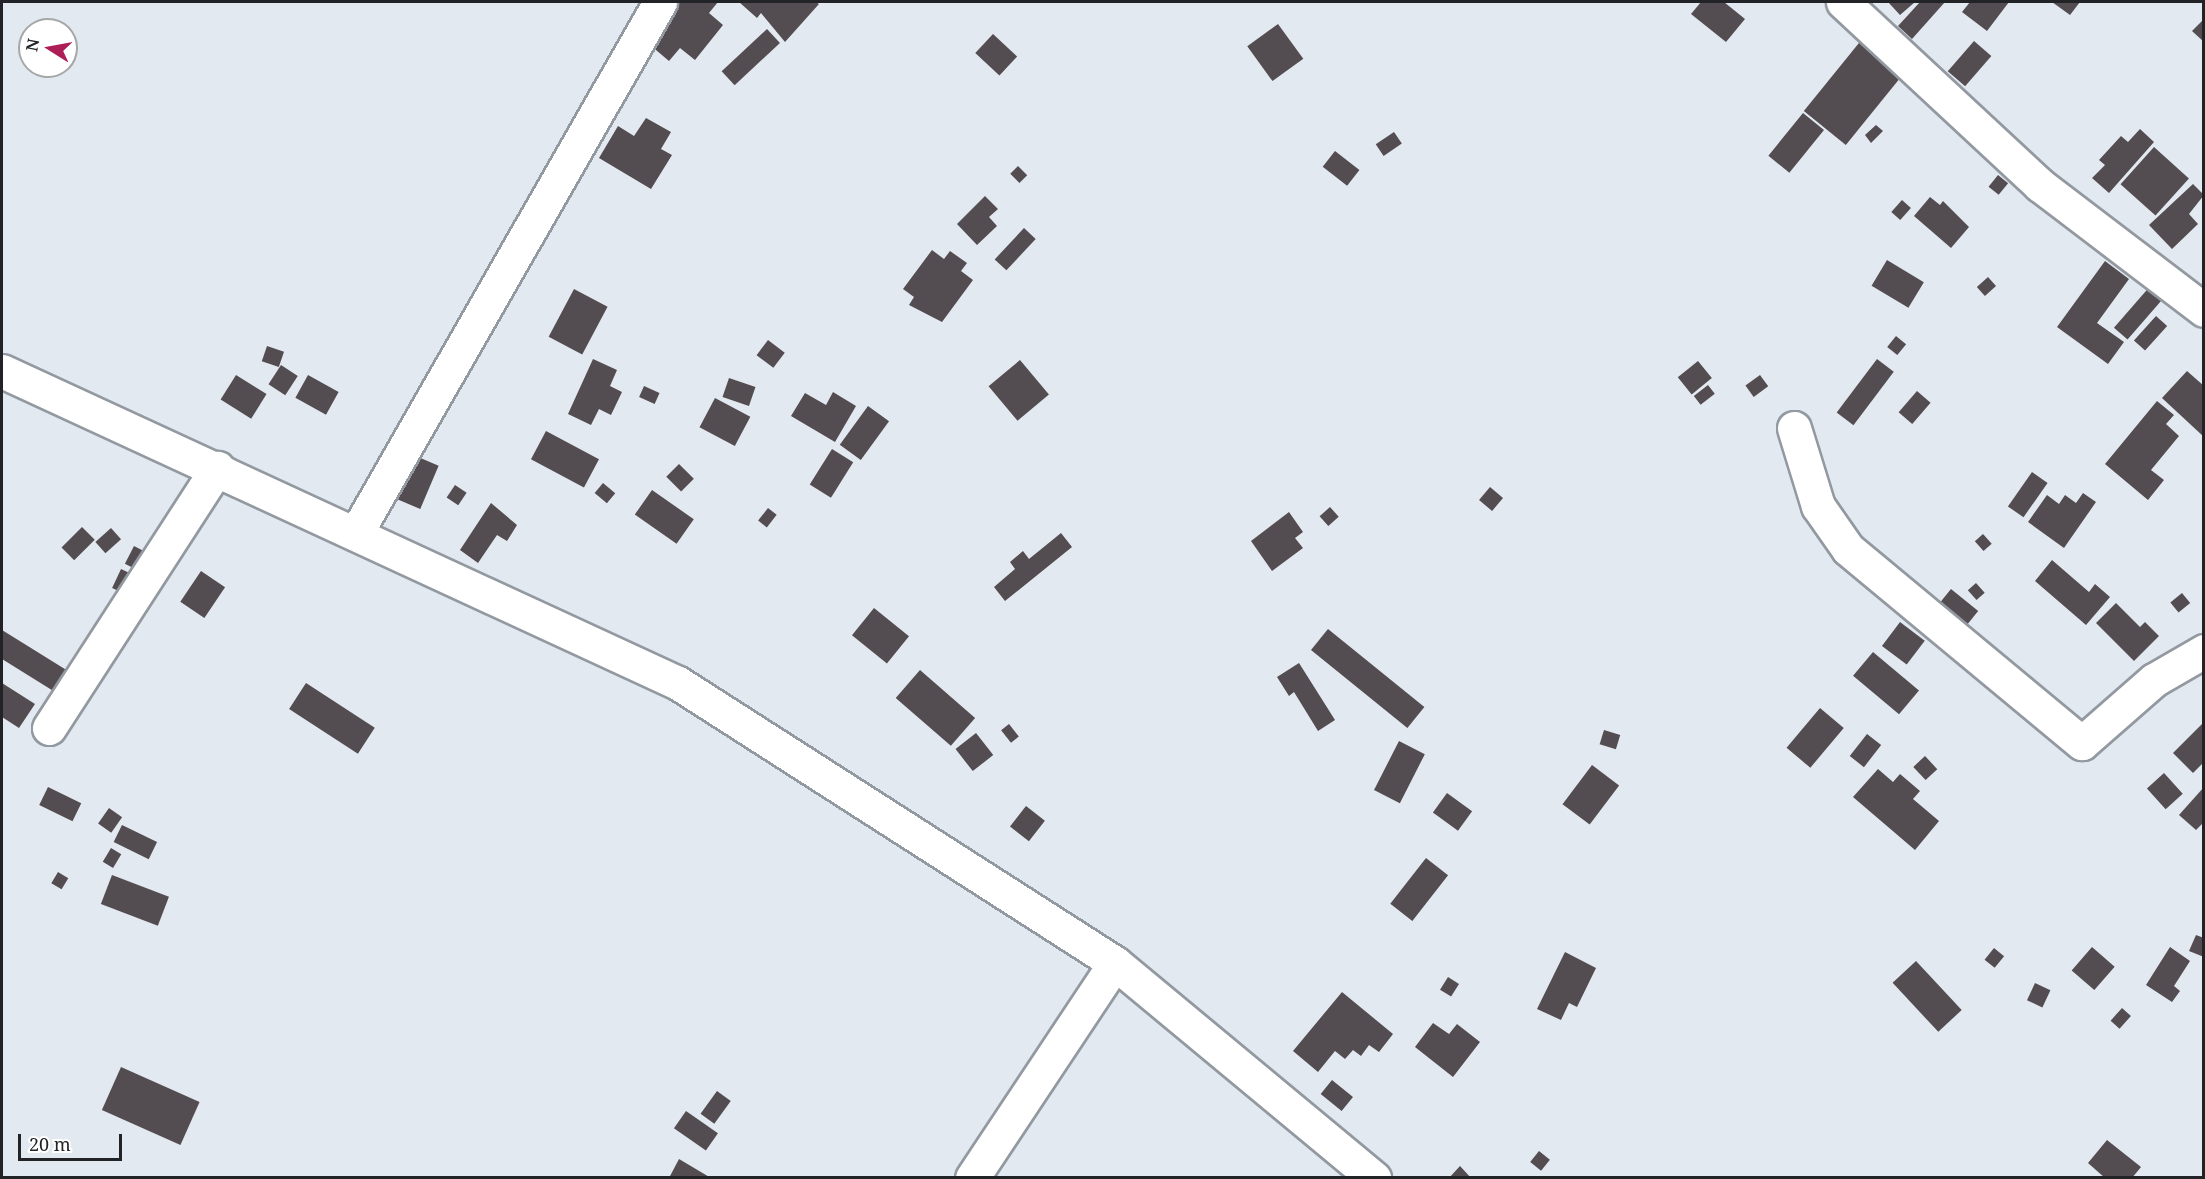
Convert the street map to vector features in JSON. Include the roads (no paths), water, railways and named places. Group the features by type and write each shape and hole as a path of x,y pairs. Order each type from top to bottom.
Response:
{"street":[{"path":"356,533 660,2"},
{"path":"1843,2 2040,185 2204,310"},
{"path":"2,371 217,468 678,683 1115,963 1374,1178"},
{"path":"1794,428 1818,506 1848,549 2082,743 2154,680 2204,651"},
{"path":"50,729 217,468"},
{"path":"972,1178 1115,963"}]}
